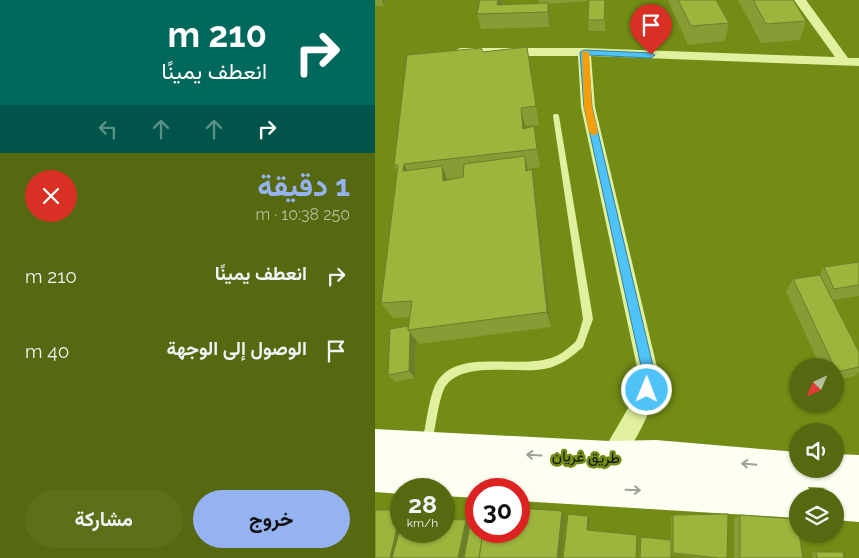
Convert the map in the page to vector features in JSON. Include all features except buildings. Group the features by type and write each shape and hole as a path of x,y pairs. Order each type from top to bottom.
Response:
{"highway":[{"name":"طريق غريان","path":"375,446 421,464 596,489 789,500"},
{"name":"طريق غريان","path":"375,475 421,464 656,457 789,468"},
{"name":"طريق غريان","path":"844,471 859,472"},
{"path":"844,503 859,504"}],"street":[{"path":"799,0 844,61"},
{"path":"461,52 584,52 859,62"},
{"path":"584,52 588,107 647,366 647,390 639,411 611,458 596,489"}],"lane":[{"path":"421,464 441,384 452,373 464,369 540,364 566,359 578,349 585,337 588,319 556,116"}],"slow traffic":[{"path":"585,52 588,107 594,132"}],"route":[{"path":"647,390 647,366 588,107 584,52 651,55"}]}
